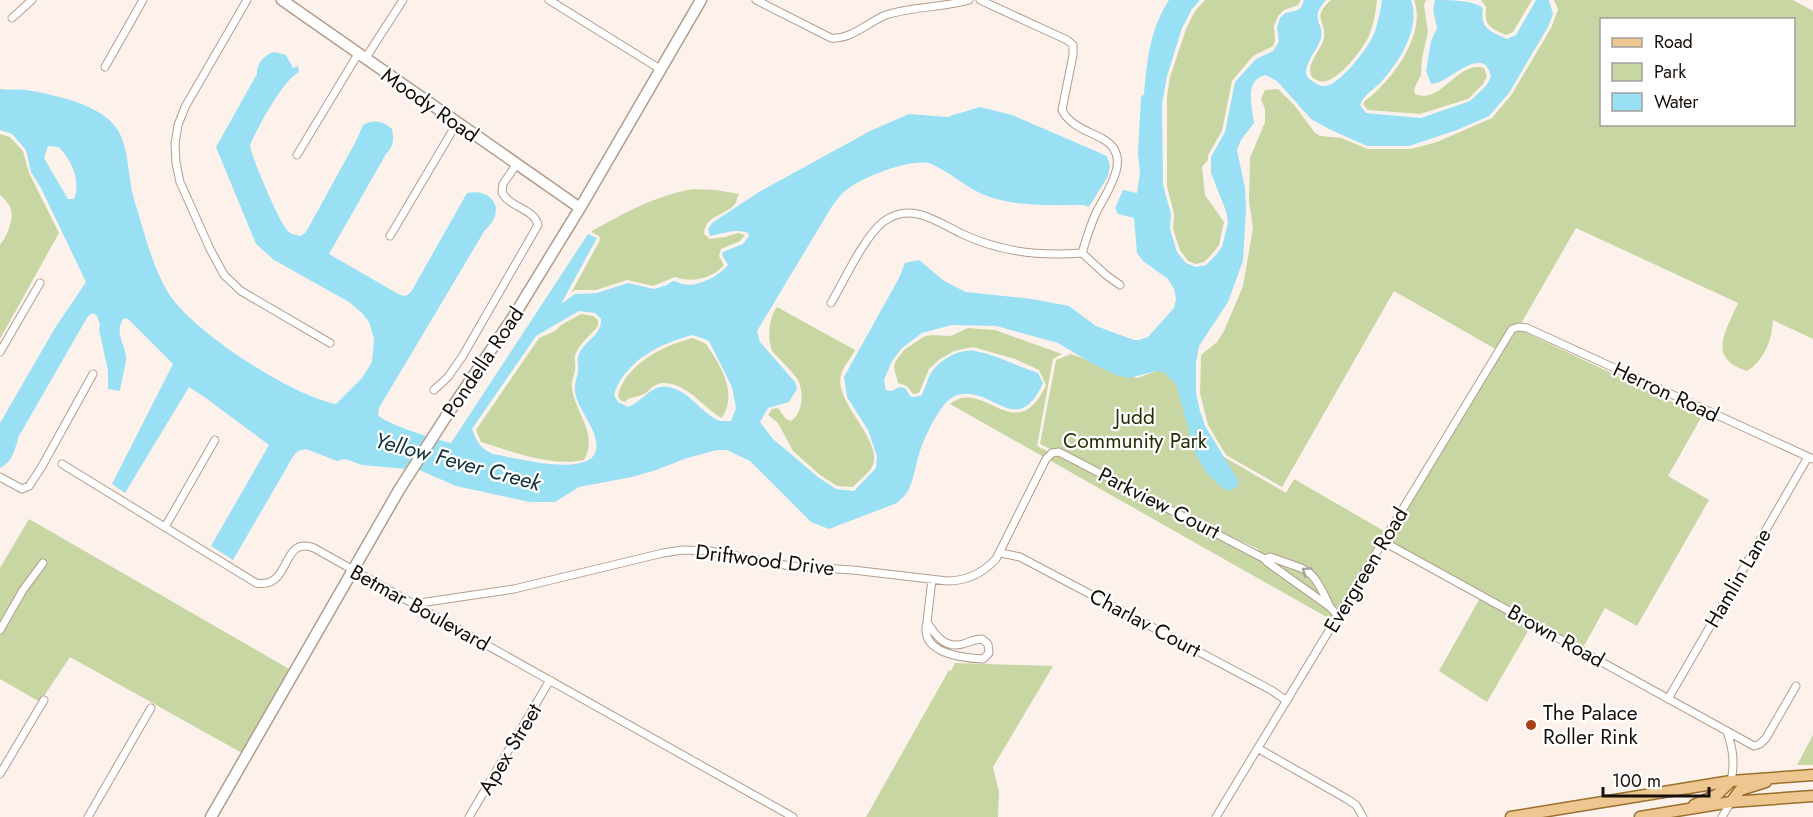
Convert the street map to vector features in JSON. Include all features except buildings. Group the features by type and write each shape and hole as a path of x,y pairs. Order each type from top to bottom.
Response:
{"main road":[{"name":"Moody Road","path":"282,0 580,208"},
{"name":"Pondella Road","path":"212,817 399,490 512,319 580,208 701,0"},
{"path":"1511,817 1731,781 1813,775"},
{"path":"1731,802 1740,789 1784,776"},
{"path":"1682,810 1718,794 1731,781"},
{"path":"1640,817 1731,802 1813,796"}],"street":[{"path":"12,18 32,0"},
{"path":"105,67 143,0"},
{"path":"247,0 181,116 175,144 177,172 219,268 229,280 241,291 330,343"},
{"path":"297,155 361,56 403,0"},
{"path":"549,0 660,69"},
{"path":"756,0 831,38 840,39 876,19 893,13 969,0"},
{"path":"980,0 1067,40 1073,45 1062,110 1065,118 1113,145 1118,157 1114,176 1095,215 1082,253"},
{"path":"390,236 457,123"},
{"path":"434,390 448,377 458,362 538,225 535,218 503,196 503,184 516,165"},
{"path":"831,303 871,234 883,222 908,213 926,215 976,240 998,247 1020,251 1082,253 1120,285"},
{"path":"0,352 40,283"},
{"name":"Herron Road","path":"1519,327 1527,328 1810,458"},
{"name":"Evergreen Road","path":"1216,817 1339,617 1507,335 1512,329 1519,327"},
{"path":"0,477 22,489 29,486 93,374"},
{"path":"165,527 215,440"},
{"name":"Parkview Court","path":"1052,453 1059,452 1067,455 1265,559 1330,607 1339,617"},
{"name":"Driftwood Drive","path":"413,604 514,589 682,550 718,553 790,566 954,581 969,578 985,570 1001,553 1041,469 1052,453"},
{"name":"Hamlin Lane","path":"1668,699 1810,458"},
{"name":"Betmar Boulevard","path":"62,464 256,583 264,585 272,582 278,577 297,547 305,545 793,817"},
{"name":"Brown Road","path":"1384,542 1754,746 1766,738 1796,686"},
{"name":"Charlav Court","path":"1001,553 1020,557 1271,690 1287,701"},
{"name":"Parkview Court","path":"1265,559 1270,557 1304,568 1320,585 1330,607"},
{"path":"0,630 23,590 43,563"},
{"path":"927,622 935,636 943,641 956,645 973,639 982,639 988,644 989,653 983,659 956,655 942,651 929,642 925,635 932,579"},
{"path":"956,645 956,655"},
{"name":"Apex Street","path":"470,817 550,680"},
{"path":"0,774 44,700"},
{"path":"88,817 151,708"},
{"path":"1727,732 1734,756 1731,781"},
{"path":"1259,749 1347,799 1356,805 1363,817"},
{"path":"1722,817 1731,802"}],"green space":[{"path":"1205,0 1301,0 1298,5 1284,10 1278,16 1274,26 1273,46 1253,56 1232,81 1222,131 1208,155 1208,160 1202,167 1205,195 1224,222 1219,245 1204,262 1196,264 1188,261 1180,250 1173,229 1174,214 1167,186 1167,96 1170,77 1186,29 1195,11"},
{"path":"1331,0 1377,0 1373,23 1366,42 1347,67 1324,82 1313,78 1310,70 1324,37 1322,11"},
{"path":"1414,0 1426,0 1424,5 1428,32 1421,75 1414,89 1415,94 1425,96 1433,93 1474,67 1484,68 1487,76 1483,84 1468,99 1420,114 1368,110 1363,104 1386,82 1411,42 1416,27 1417,13"},
{"path":"1481,0 1532,0 1513,32 1506,35 1489,25 1486,18 1486,7"},
{"path":"1554,0 1793,0 1813,11 1813,339 1773,320 1769,342 1758,362 1747,371 1734,365 1723,351 1723,343 1738,303 1576,228 1518,329 1702,416 1668,476 1709,500 1637,626 1605,608 1580,653 1531,626 1487,702 1439,671 1480,598 1384,546 1337,623 950,404 963,398 975,398 1011,412 1023,411 1035,403 1046,385 1039,370 1015,359 973,347 954,351 940,359 929,369 919,393 913,394 907,386 898,383 894,368 895,362 904,350 923,337 951,336 968,328 995,330 1062,354 1053,359 1037,446 1051,453 1071,458 1256,552 1338,611 1499,351 1394,291 1282,487 1226,455 1208,425 1200,393 1201,355 1217,342 1224,331 1243,286 1253,228 1249,201 1250,158 1265,122 1265,109 1261,99 1265,90 1278,89 1320,136 1341,138 1368,149 1411,149 1437,142 1492,118 1512,94 1551,28 1558,10"},
{"path":"0,134 10,137 23,151 29,173 59,233 0,339 0,245 8,232 12,216 9,205 0,195"},
{"path":"693,189 739,194 731,208 712,219 705,228 704,234 710,239 738,233 745,235 740,241 721,249 719,256 724,265 719,270 707,277 694,280 675,277 653,286 627,280 596,290 575,290 571,293 600,240 599,236 592,231 653,200"},
{"path":"777,307 855,350 842,372 841,386 844,397 872,445 874,457 870,470 853,487 837,486 820,475 793,451 778,423 768,415 772,409 778,408 786,419 791,421 798,413 801,402 798,380 770,346 771,322"},
{"path":"581,314 593,316 598,320 598,326 577,352 572,384 574,397 588,432 588,450 584,460 558,462 545,460 481,442 476,430 539,338 555,331"},
{"path":"693,338 706,344 726,380 727,409 722,418 687,391 671,384 662,383 625,402 620,400 618,395 622,384 638,365 659,351"},
{"name":"Judd Community Park","path":"1071,354 1137,378 1157,371 1172,371 1193,439 1286,493 1294,479 1386,532 1342,606 1338,608 1319,599 1265,559 1258,549 1219,531 1197,517 1179,513 1072,454 1052,450 1040,444 1056,360"},
{"path":"29,519 291,670 242,753 70,657 40,702 0,679 0,568"},
{"path":"955,663 1053,666 993,767 999,792 998,817 866,817 949,670 951,671"},
{"path":"1813,735 1813,765 1797,765"}],"water":[{"name":"Yellow Fever Creek","path":"1169,0 1200,0 1192,9 1182,28 1167,76 1162,104 1163,185 1171,214 1170,229 1177,252 1186,263 1196,267 1206,265 1222,247 1228,222 1211,173 1211,157 1225,132 1235,82 1256,59 1273,51 1279,42 1277,28 1280,18 1285,13 1301,8 1304,0 1326,0 1318,12 1321,38 1308,63 1306,72 1308,78 1322,86 1335,82 1350,69 1362,53 1377,26 1382,0 1411,0 1413,21 1402,54 1389,73 1360,105 1366,113 1421,118 1470,101 1486,86 1491,77 1487,67 1481,63 1465,67 1438,83 1431,84 1426,71 1431,41 1437,28 1433,10 1435,0 1460,1 1479,5 1483,8 1483,20 1487,28 1507,39 1516,35 1536,0 1549,0 1553,14 1548,27 1509,93 1489,116 1457,130 1409,146 1367,146 1311,119 1277,81 1265,75 1254,82 1251,101 1254,123 1241,140 1237,150 1245,188 1243,261 1228,302 1199,346 1196,363 1196,393 1205,426 1238,480 1238,486 1229,491 1220,486 1207,473 1196,455 1176,384 1164,372 1157,371 1129,378 1116,375 1093,364 1058,343 996,326 952,325 922,333 902,348 892,361 884,380 886,390 905,388 911,397 921,396 931,373 946,358 963,351 975,351 1038,373 1043,383 1033,400 1023,408 1012,409 978,396 966,394 953,397 937,415 924,439 911,484 904,496 897,503 829,529 811,522 750,461 727,450 717,450 687,458 632,477 579,487 555,502 530,502 456,486 419,470 362,465 345,459 337,461 306,449 294,455 233,560 211,546 269,445 189,387 125,493 112,484 173,364 128,319 124,318 120,332 126,359 120,391 108,389 108,371 100,325 97,316 93,313 88,316 19,436 11,458 0,468 0,423 55,328 86,282 31,172 26,150 12,134 0,130 0,89 27,90 63,98 89,107 110,120 124,144 134,199 152,256 166,289 178,305 217,341 268,375 317,398 336,404 362,378 372,362 374,339 369,322 349,302 274,260 256,244 216,147 257,74 261,60 274,52 286,55 293,68 298,66 299,72 279,94 250,145 273,204 290,233 301,236 306,232 363,125 371,122 385,124 392,129 392,145 329,254 400,295 406,296 411,292 467,193 477,192 491,198 496,209 495,216 379,408 378,415 391,423 451,443 588,234 597,238 561,304 575,294 597,293 628,283 654,289 673,281 688,285 701,283 713,277 728,265 722,255 723,252 743,244 749,236 748,233 738,231 710,236 708,229 712,223 759,192 872,130 909,114 947,117 980,107 1012,115 1107,156 1110,166 1108,176 1089,207 1022,204 998,200 980,193 938,167 923,163 913,163 877,174 849,188 837,200 757,331 760,342 795,382 797,389 789,402 768,408 760,422 773,439 818,477 836,489 854,491 876,468 877,456 868,430 847,397 844,377 905,263 919,260 944,281 966,292 1032,299 1069,306 1096,326 1134,340 1148,337 1174,308 1176,299 1174,289 1168,279 1143,261 1137,253 1134,218 1118,214 1115,208 1123,190 1137,193 1140,172 1138,154 1141,97 1144,94 1150,45","holes":["48,146 59,147 68,158 76,178 74,199 68,199 44,158","579,311 595,313 601,319 595,335 580,352 575,383 577,400 596,441 595,454 586,461 555,464 493,454 482,447 474,434 472,429 536,336","693,335 709,341 732,387 736,408 731,421 714,418 686,395 669,387 656,388 628,407 618,402 614,395 626,372 645,355 681,338"]}],"place":[{"name":"The Palace Roller Rink","path":"1531,725"}]}
